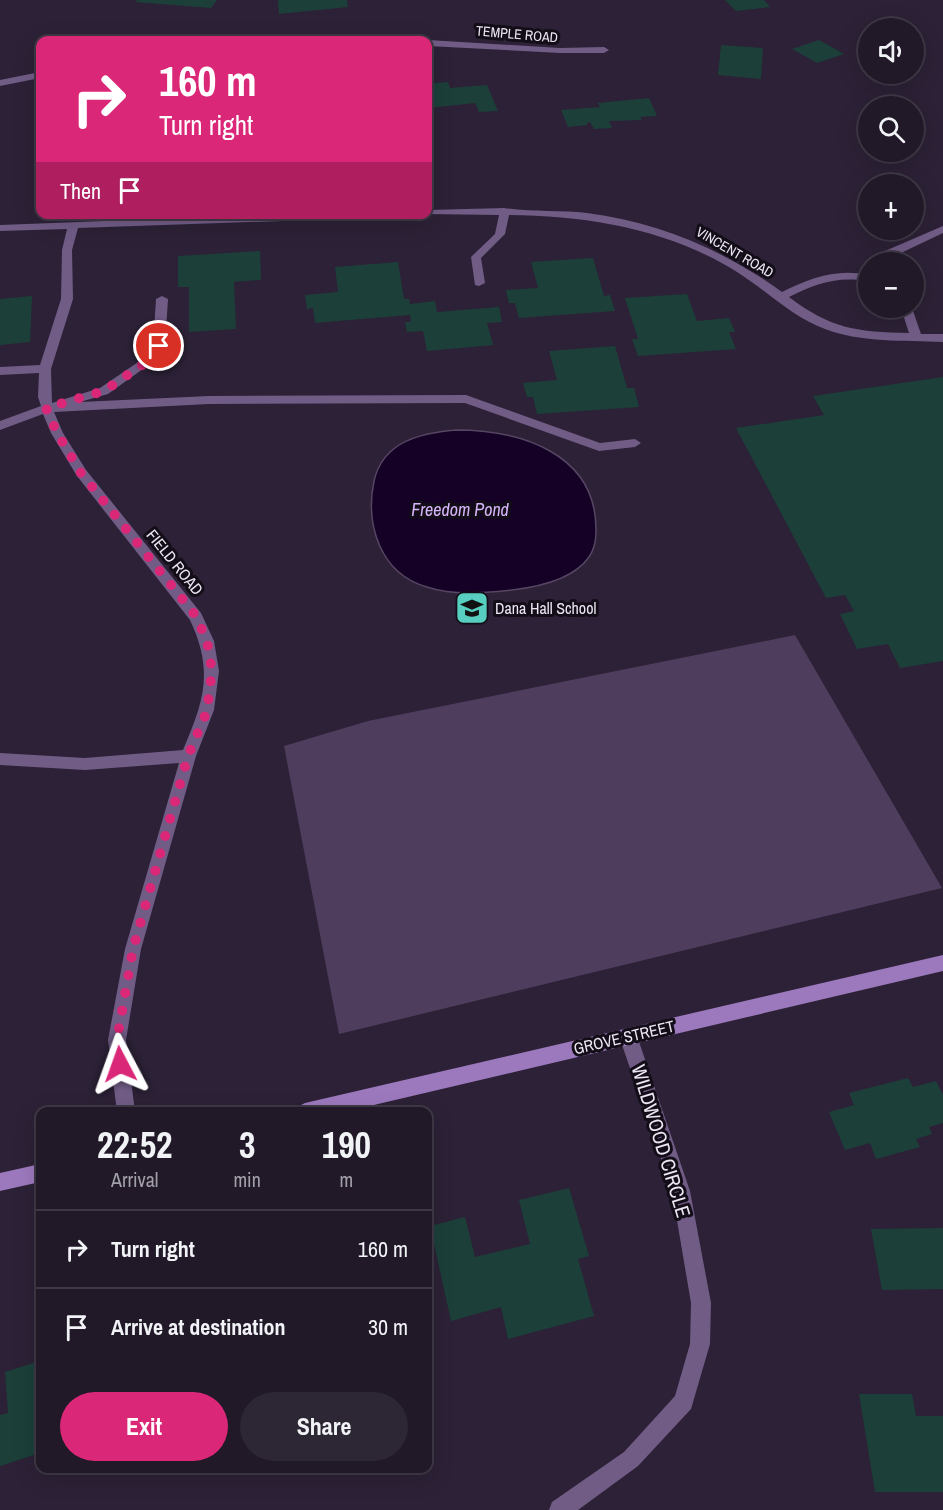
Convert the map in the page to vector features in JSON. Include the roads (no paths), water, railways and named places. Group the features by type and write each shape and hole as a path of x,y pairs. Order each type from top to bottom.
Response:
{"street":[{"name":"TEMPLE ROAD","path":"432,43 487,44 563,52 604,50"},
{"path":"0,83 36,76"},
{"path":"480,283 476,257 488,249 500,235 504,211"},
{"name":"VINCENT ROAD","path":"432,213 504,211 570,214 661,232 706,249 752,276 805,314 830,327 856,333 943,338"},
{"path":"0,228 261,219"},
{"name":"FIELD ROAD","path":"73,226 67,250 67,299 45,369 46,408 57,433 81,473 196,616 207,641 212,671 207,711 188,756 133,949 117,1040 125,1107"},
{"path":"890,252 943,229"},
{"path":"781,297 823,278 858,274"},
{"path":"0,426 46,408 104,391 151,359 159,346 162,299"},
{"path":"910,318 916,337"},
{"path":"0,371 45,369"},
{"path":"46,408 209,400 466,399 599,447 635,442"},
{"path":"0,759 85,764 188,756"},
{"name":"GROVE STREET","path":"326,1107 943,963"},
{"name":"WILDWOOD CIRCLE","path":"560,1510 631,1459 684,1402 700,1344 701,1303 681,1191 628,1036"},
{"path":"0,1182 36,1174"}],"water":[{"name":"Freedom Pond","path":"456,430 480,431 529,441 550,451 569,465 584,482 593,504 595,541 591,554 582,565 564,577 544,584 522,589 480,593 437,590 411,580 398,571 387,559 374,530 372,497 379,467 395,448 405,442 417,437"}],"place":[{"name":"Dana Hall School","path":"472,608"}]}
